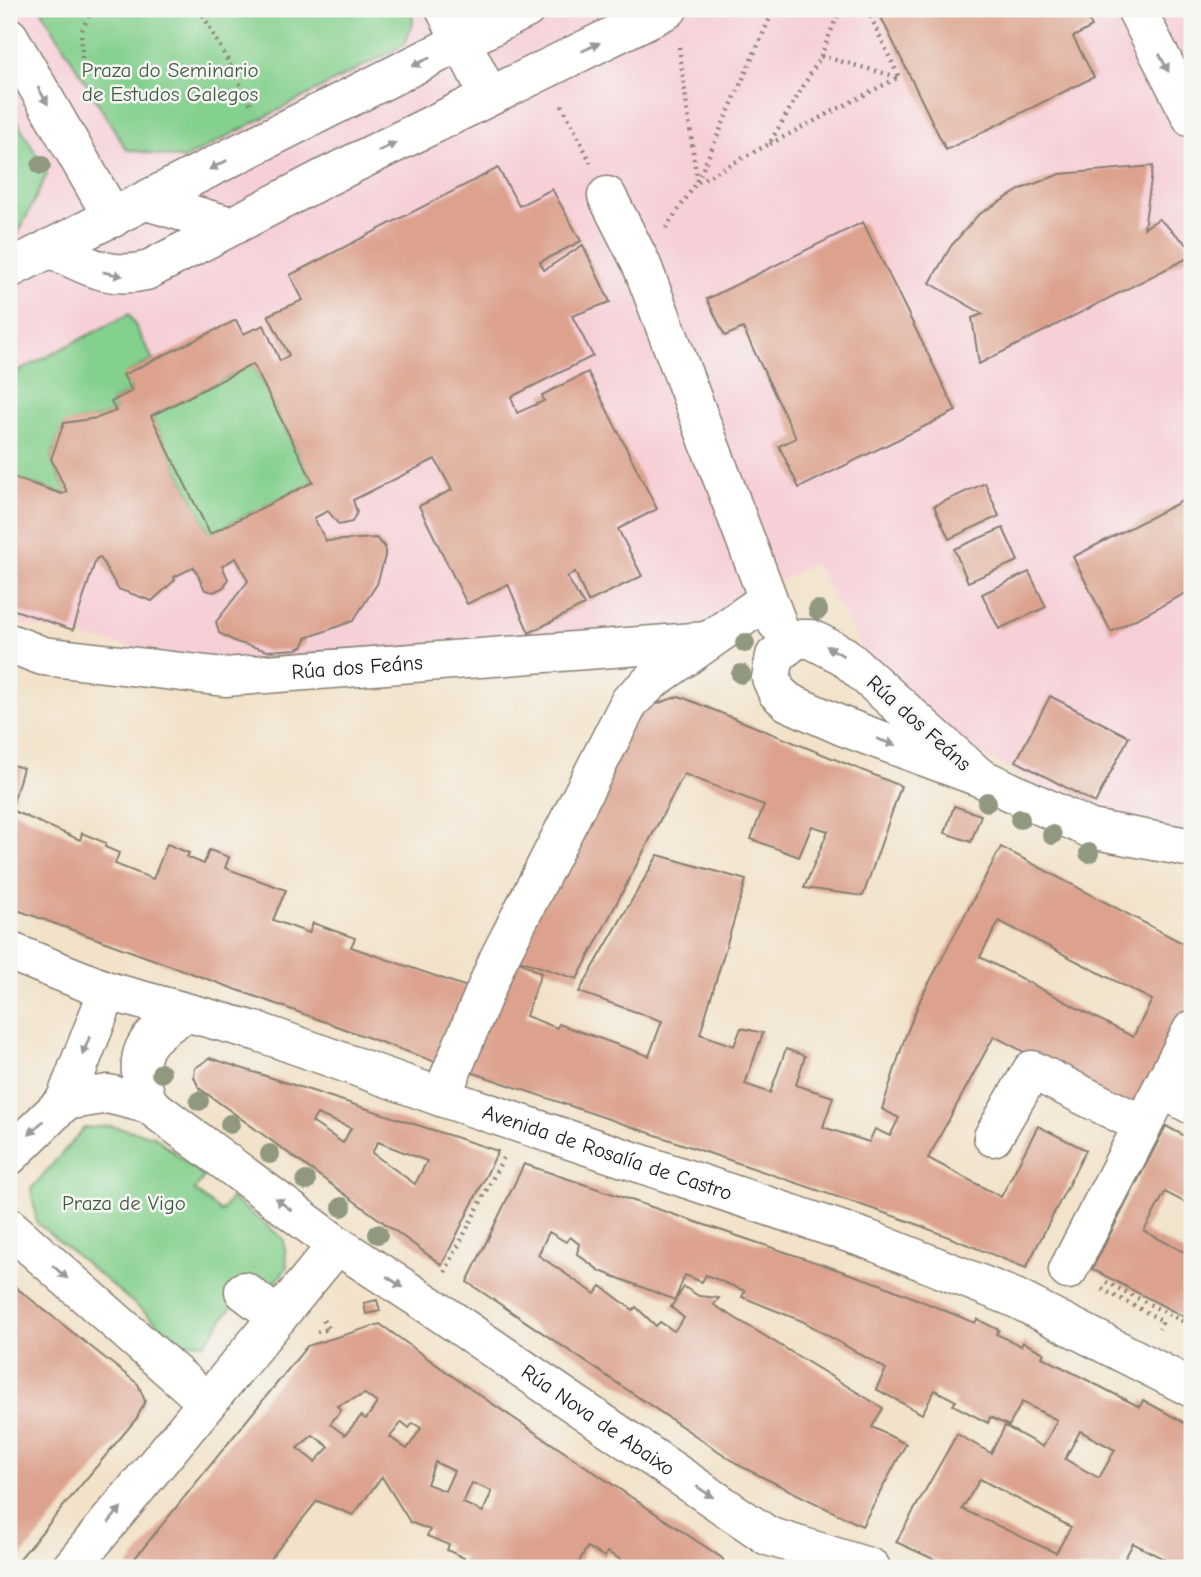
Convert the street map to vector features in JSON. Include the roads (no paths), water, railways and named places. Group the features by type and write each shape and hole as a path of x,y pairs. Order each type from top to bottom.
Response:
{"street":[{"path":"9,269 147,201 453,25 526,9"},
{"path":"50,248 104,273 125,276 146,271 489,96 668,9"},
{"path":"1136,9 1192,118"},
{"path":"453,25 489,96"},
{"path":"9,37 113,218"},
{"path":"607,196 641,263 786,645"},
{"path":"147,201 230,226"},
{"path":"442,1097 498,960 630,701 654,679 767,600"},
{"name":"Rúa dos Feáns","path":"979,777 844,656 811,639 796,639 775,656 771,678 777,692 788,702 979,777 1091,829 1192,848"},
{"name":"Rúa dos Feáns","path":"9,643 43,656 225,677 707,641"},
{"name":"Avenida de Rosalía de Castro","path":"9,951 108,991 259,1032 442,1097 874,1226 1192,1388"},
{"path":"9,1156 65,1101 108,991"},
{"path":"148,1104 140,1080 139,1057 150,1037 186,1013"},
{"path":"1069,1267 1143,1125 1177,1097 1192,1030"},
{"path":"993,1138 1032,1070 1143,1125"},
{"path":"65,1101 108,1094 148,1104 337,1245 71,1568"},
{"path":"9,1227 207,1402"},
{"name":"Rúa Nova de Abaixo","path":"337,1245 428,1304 776,1552 872,1568"},
{"path":"237,1299 271,1326"}],"park label":[{"name":"Praza do Seminario de Estudos Galegos","path":"170,82"},
{"name":"Praza de Vigo","path":"124,1203"}]}
